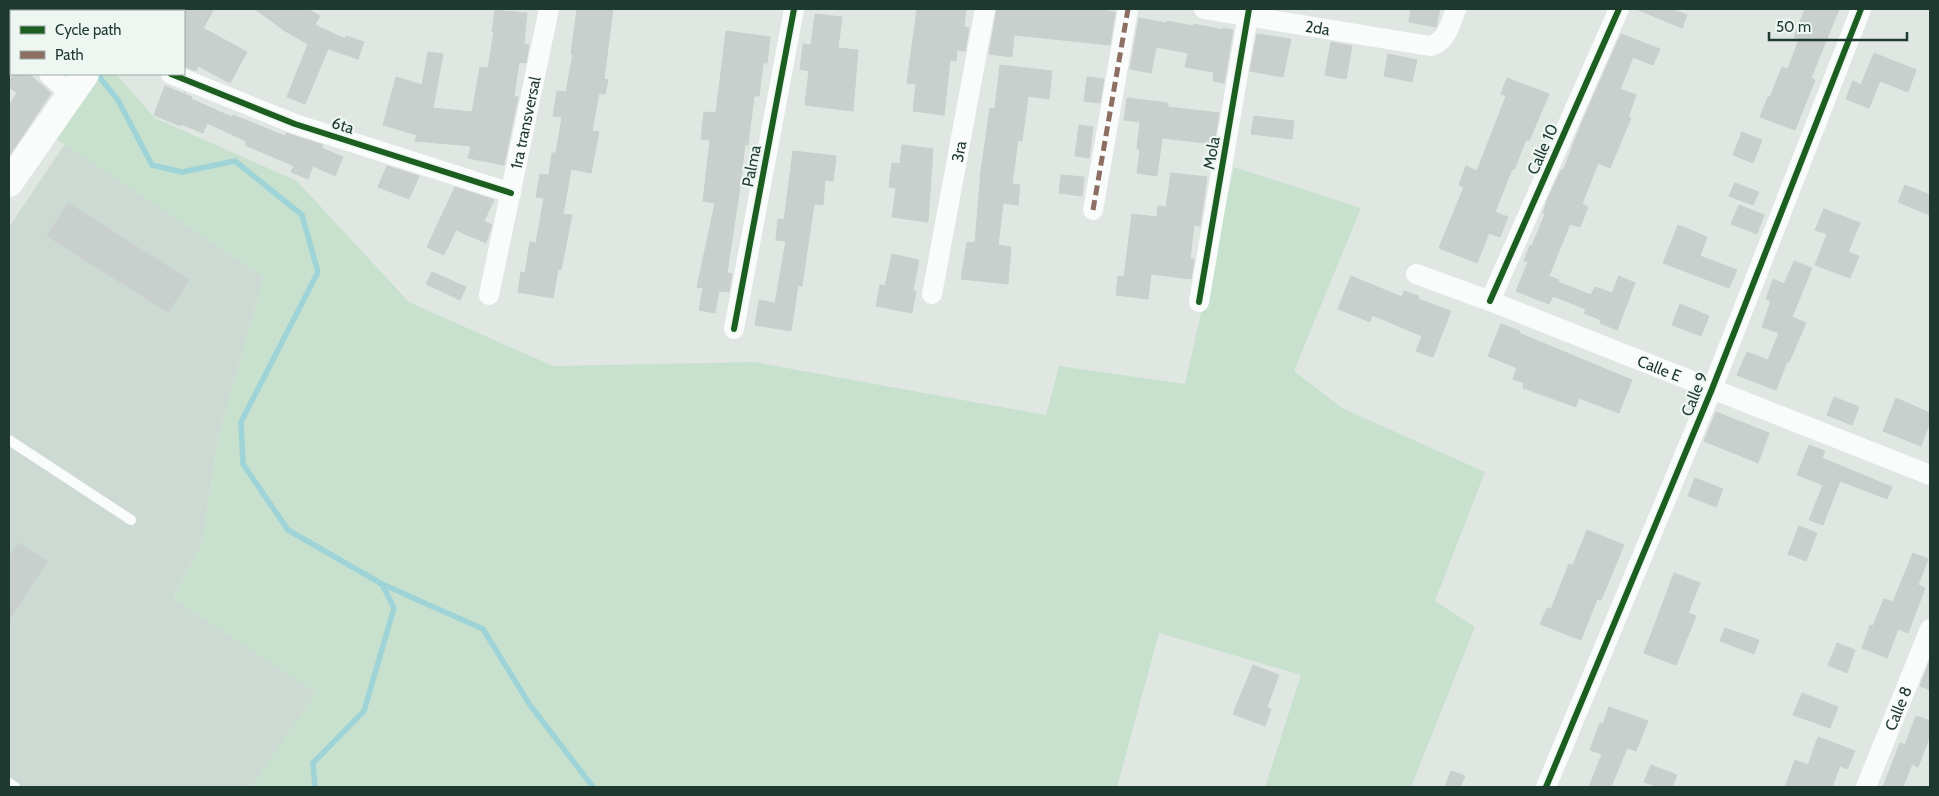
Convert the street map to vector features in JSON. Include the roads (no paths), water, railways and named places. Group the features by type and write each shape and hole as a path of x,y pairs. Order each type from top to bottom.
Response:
{"main road":[{"path":"9,183 77,84"}],"street":[{"name":"1ra transversal","path":"488,295 549,9"},
{"name":"Palma","path":"734,329 794,9"},
{"name":"3ra","path":"932,294 985,9"},
{"path":"1093,210 1128,9"},
{"name":"2da","path":"1204,9 1248,12 1430,46 1438,44 1444,38 1456,9"},
{"name":"Calle 10","path":"1490,301 1619,9"},
{"name":"Calle 9","path":"1546,787 1712,389 1861,9"},
{"name":"Mola","path":"1199,302 1248,12"},
{"path":"52,75 77,84"},
{"name":"6ta","path":"173,75 295,124 511,193"},
{"name":"Calle E","path":"1416,274 1490,301 1930,475"},
{"name":"Calle 8","path":"1866,787 1930,629"}],"lane":[{"path":"9,440 131,520"},
{"path":"9,783 15,787"}],"waterway":[{"path":"98,75 118,100 152,165 182,172 235,161 302,215 318,272 241,422 243,464 288,530 382,584 394,608 364,711 313,763 315,787"},
{"path":"382,584 483,629 530,705 593,787"}]}
